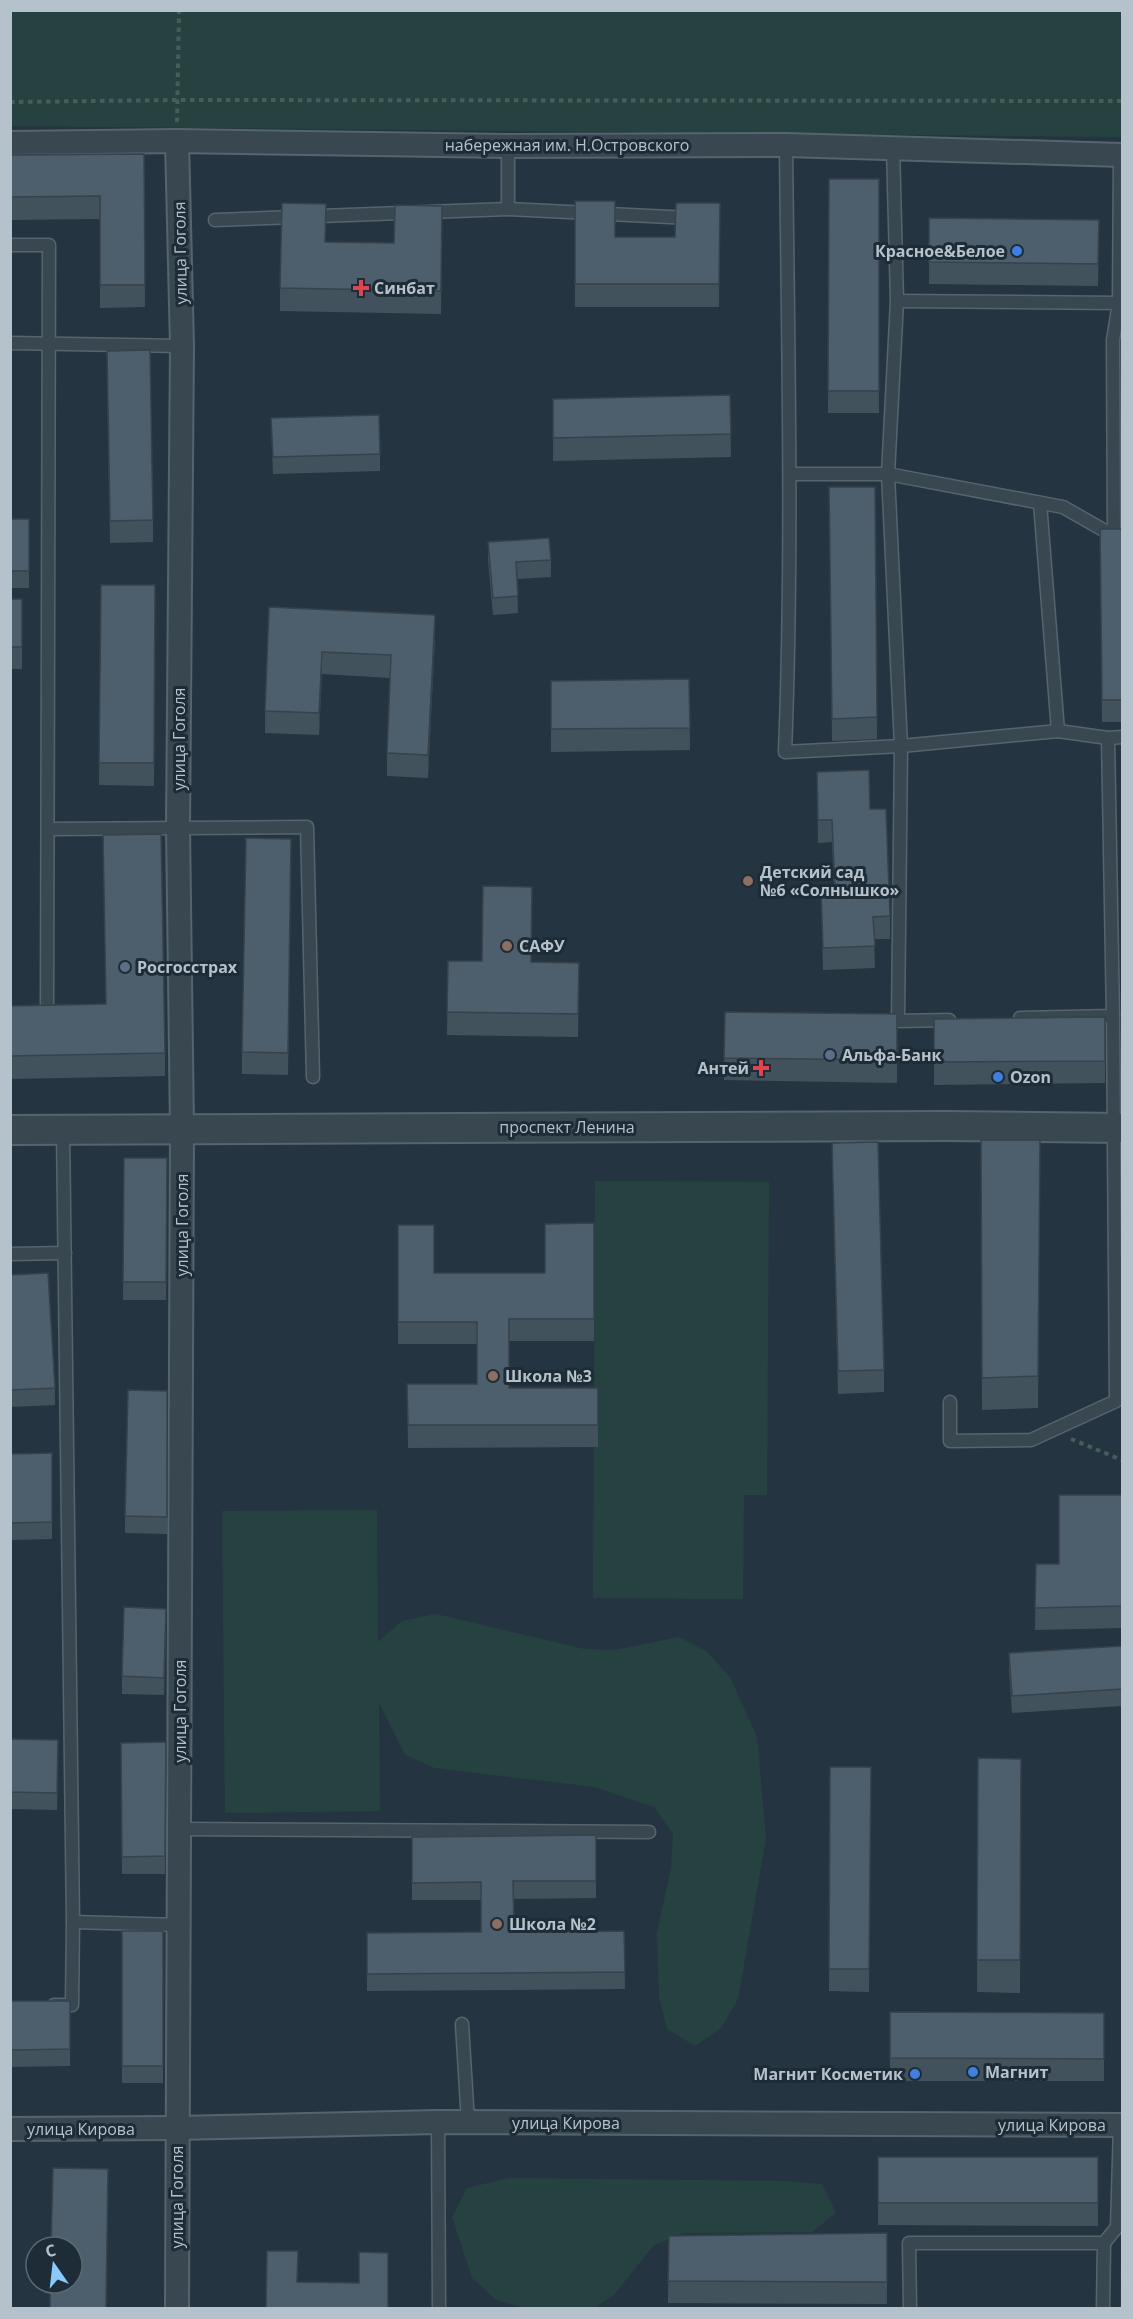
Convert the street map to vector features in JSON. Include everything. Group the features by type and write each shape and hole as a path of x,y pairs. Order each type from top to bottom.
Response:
{"street":[{"name":"набережная им. Н.Островского","path":"10,143 177,141 508,146 786,145 1121,155"},
{"name":"улица Гоголя","path":"177,141 182,346 178,827 182,1128 177,2308"},
{"name":"проспект Ленина","path":"10,1130 946,1126 1118,1128"},
{"name":"улица Кирова","path":"10,2129 438,2122 1121,2125"}],"lane":[{"path":"786,145 790,630 785,752 901,746 1058,731 1108,738 1122,737"},
{"path":"508,146 508,209"},
{"path":"893,147 897,301 888,474 901,746 898,1022 958,1020"},
{"path":"790,474 888,474 1063,507 1118,536 1113,340 1119,303 1121,155"},
{"path":"215,220 508,209 696,218"},
{"path":"10,245 49,245 48,1014 10,1016"},
{"path":"897,301 1119,303"},
{"path":"10,343 182,346"},
{"path":"1040,503 1058,731"},
{"path":"950,1402 950,1441 1031,1440 1119,1401 1118,1128 1113,1016 1108,738"},
{"path":"48,829 307,827 313,1077"},
{"path":"1005,1019 1113,1016"},
{"path":"41,2005 72,2005 73,1922 63,1130"},
{"path":"10,1254 65,1253"},
{"path":"179,1829 649,1832"},
{"path":"73,1922 179,1925"},
{"path":"462,2024 468,2122"},
{"path":"438,2122 439,2308"},
{"path":"1103,2308 1104,2243 1116,2227 1121,2125"},
{"path":"910,2308 909,2243 1104,2243"}],"path":[{"path":"177,141 179,10"},
{"path":"10,102 177,100 1122,101"},
{"path":"1051,1431 1122,1460"}],"green space":[{"path":"11,11 1122,11 1122,137 11,126"},
{"path":"595,1181 769,1182 767,1495 744,1495 743,1599 593,1598"},
{"path":"377,1510 378,1642 402,1621 436,1614 584,1649 615,1650 679,1637 707,1652 730,1677 757,1737 766,1838 738,1999 721,2028 695,2046 667,2029 659,1997 657,1933 671,1868 673,1834 654,1807 595,1787 435,1768 405,1755 379,1703 380,1811 225,1813 222,1511"},
{"path":"509,2178 785,2181 822,2184 836,2213 812,2232 684,2233 654,2245 614,2295 594,2308 525,2308 496,2300 472,2278 452,2217 467,2188"}],"building":[{"path":"144,154 145,285 100,285 100,196 10,197 10,155"},
{"path":"829,179 879,179 879,391 828,391"},
{"path":"575,201 615,201 615,237 675,237 676,203 720,203 719,284 575,284"},
{"name":"Синбат","path":"282,203 326,204 325,242 394,243 395,205 442,206 441,291 280,288"},
{"path":"929,218 1099,220 1098,264 929,262"},
{"path":"150,350 153,520 110,521 107,351"},
{"path":"730,395 731,434 553,438 553,399"},
{"path":"379,415 380,454 273,457 271,418"},
{"path":"829,487 875,487 877,717 832,719"},
{"path":"10,519 29,519 29,571 10,571"},
{"path":"1100,529 1122,529 1122,700 1102,700"},
{"path":"549,538 551,560 516,562 518,596 493,598 488,542"},
{"path":"101,585 155,585 154,763 99,763"},
{"path":"10,599 22,599 22,647 10,647"},
{"path":"269,607 435,615 428,755 387,753 391,655 322,652 319,713 265,711"},
{"path":"689,679 690,728 551,729 551,681"},
{"path":"869,770 870,809 886,809 890,916 873,917 875,946 823,948 821,892 835,892 832,820 818,820 817,772"},
{"path":"161,834 165,1053 10,1056 10,1006 106,1004 103,835"},
{"path":"246,838 291,839 288,1053 242,1052"},
{"name":"САФУ","path":"483,886 532,887 531,962 579,963 578,1014 447,1012 448,961 482,961"},
{"path":"725,1012 897,1014 897,1060 724,1058"},
{"path":"1105,1017 1105,1061 934,1062 934,1019"},
{"path":"981,1140 1040,1140 1038,1376 982,1378"},
{"path":"878,1142 884,1370 838,1371 832,1143"},
{"path":"124,1158 167,1158 166,1282 123,1282"},
{"name":"Школа №3","path":"594,1223 594,1319 509,1319 509,1388 598,1388 598,1425 408,1425 407,1384 477,1384 477,1322 398,1322 398,1225 434,1225 434,1273 545,1273 545,1224"},
{"path":"48,1273 55,1388 10,1390 10,1275"},
{"path":"128,1390 167,1391 167,1517 125,1516"},
{"path":"52,1453 52,1522 10,1523 10,1454"},
{"path":"1059,1495 1122,1495 1122,1606 1035,1608 1036,1564 1059,1564"},
{"path":"124,1607 166,1609 164,1678 122,1676"},
{"path":"1122,1646 1122,1689 1012,1696 1009,1653"},
{"path":"10,1739 58,1740 57,1793 10,1792"},
{"path":"166,1742 165,1856 122,1857 121,1743"},
{"path":"978,1758 1021,1759 1020,1960 977,1960"},
{"path":"830,1767 871,1767 869,1969 829,1969"},
{"name":"Школа №2","path":"596,1835 596,1881 513,1881 514,1932 624,1931 625,1972 367,1974 367,1933 481,1932 481,1882 412,1883 412,1837"},
{"path":"122,1931 163,1931 163,2066 122,2066"},
{"path":"10,2001 70,2001 70,2049 10,2050"},
{"path":"890,2012 1104,2013 1104,2059 890,2058"},
{"path":"878,2157 1098,2157 1098,2203 878,2203"},
{"path":"53,2168 108,2169 106,2308 50,2308 50,2295 84,2295 84,2235 51,2235"},
{"path":"887,2233 887,2282 668,2281 669,2236"},
{"path":"1122,2243 1122,2308 1121,2308"},
{"path":"267,2251 298,2251 297,2282 359,2283 359,2252 388,2253 388,2308 266,2308"}],"place":[{"name":"Красное&Белое","path":"1017,251"},
{"name":"Синбат","path":"361,288"},
{"name":"Детский сад №6 «Солнышко»","path":"748,881"},
{"name":"САФУ","path":"507,946"},
{"name":"Росгосстрах","path":"125,967"},
{"name":"Альфа-Банк","path":"830,1055"},
{"name":"Антей","path":"761,1068"},
{"name":"Ozon","path":"998,1077"},
{"name":"Школа №3","path":"493,1376"},
{"name":"Школа №2","path":"497,1924"},
{"name":"Магнит","path":"973,2072"},
{"name":"Магнит Косметик","path":"915,2074"}]}
